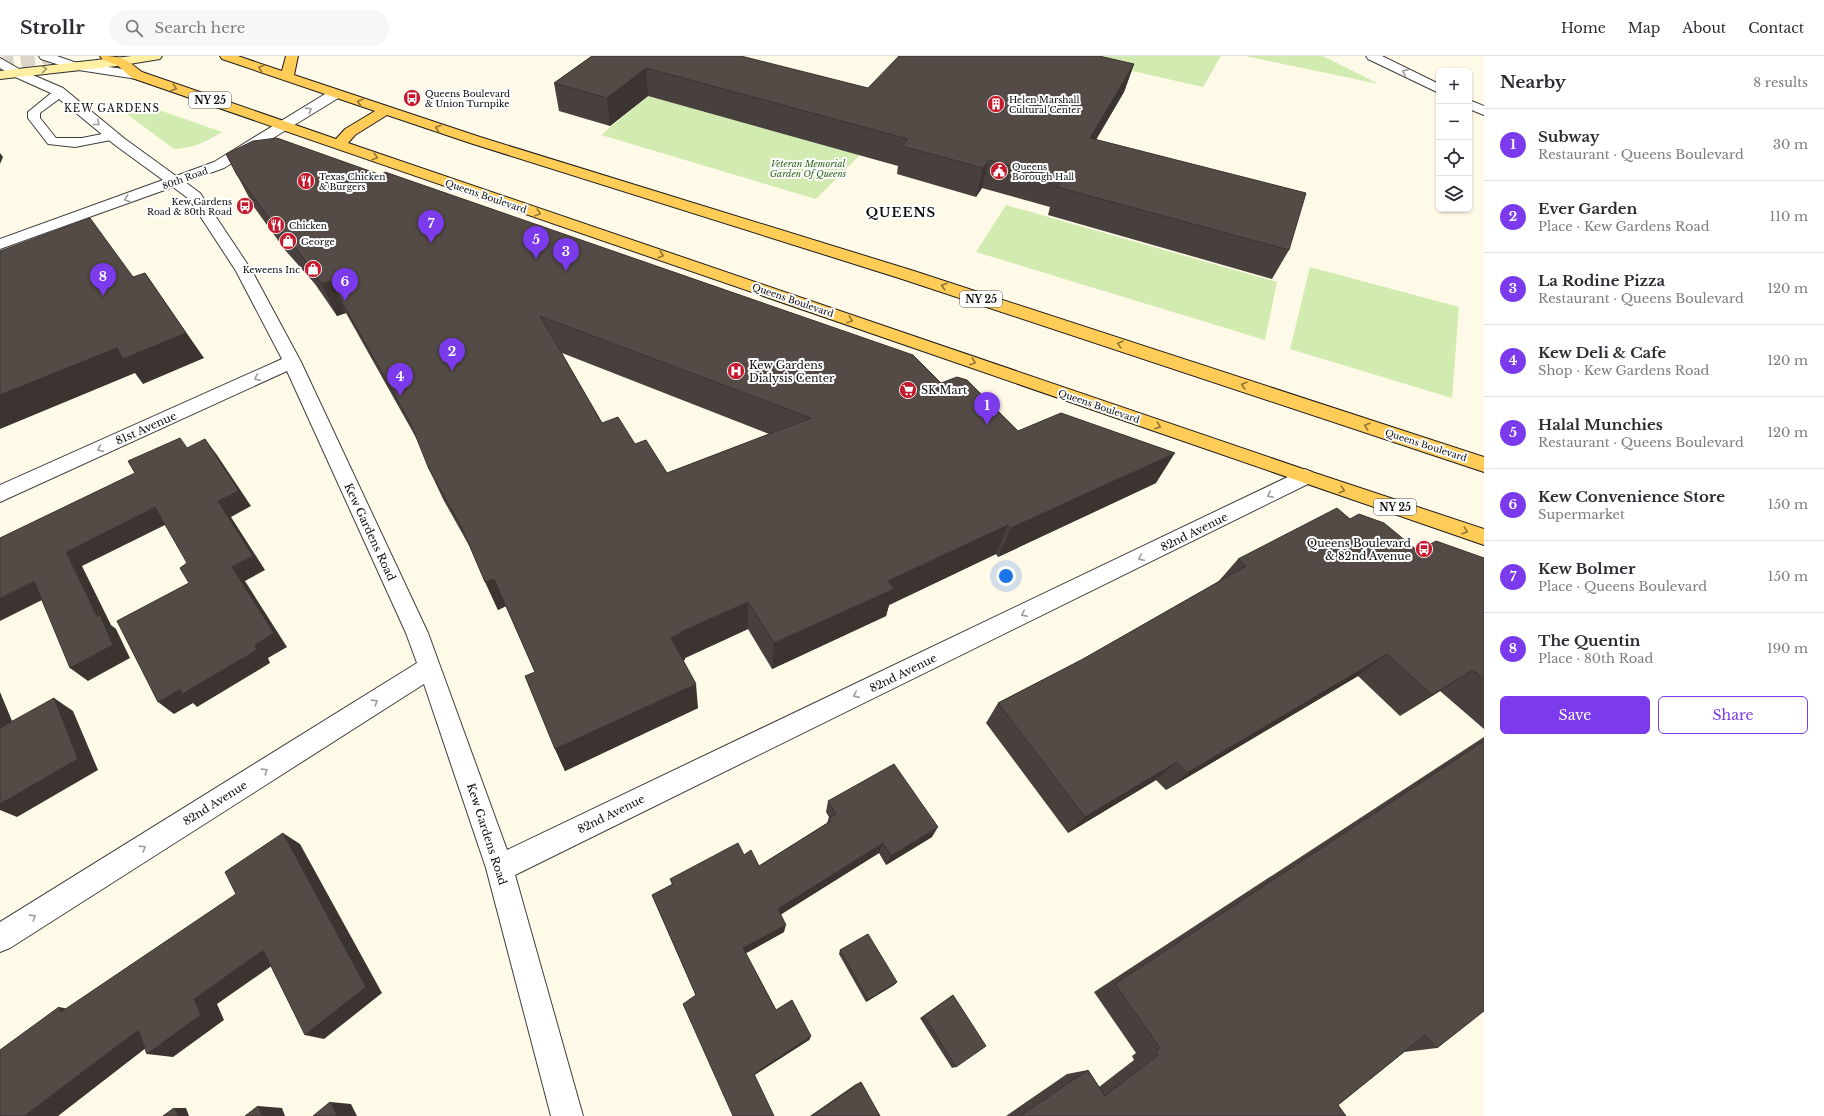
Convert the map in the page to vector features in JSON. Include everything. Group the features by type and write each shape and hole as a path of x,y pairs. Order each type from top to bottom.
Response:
{"main road":[{"name":"Queens Boulevard","path":"106,56 121,62 137,75 283,126 1484,537"},
{"path":"0,75 72,66 121,62 156,56"},
{"name":"Queens Boulevard","path":"226,56 475,140 930,282 1484,464"},
{"path":"288,77 292,56"},
{"path":"338,145 350,132 385,110"}],"street":[{"path":"45,56 72,66 137,75"},
{"path":"1372,56 1436,88"},
{"name":"Kew Gardens Road","path":"0,62 17,73 60,92 112,136 195,196 244,271 292,362 417,633 430,667 500,868 567,1116"},
{"name":"80th Road","path":"0,244 219,166 335,94"},
{"path":"1472,105 1484,111"},
{"name":"81st Avenue","path":"0,494 292,362"},
{"name":"82nd Avenue","path":"500,868 1305,477"},
{"name":"82nd Avenue","path":"0,938 430,667"}],"lane":[{"path":"60,92 34,112 34,118 52,141 64,144 83,143 112,136"}],"green space":[{"path":"1066,56 1221,56 1203,87"},
{"path":"1245,56 1323,56 1379,84"},
{"name":"Veteran Memorial Garden Of Queens","path":"648,96 860,155 816,199 601,135"},
{"path":"136,102 222,132 199,144 187,148 174,149 120,109"},
{"path":"1006,205 1277,282 1265,340 976,252"},
{"path":"1310,267 1459,307 1452,398 1290,349"}],"building":[{"path":"592,56 741,56 868,88 899,56 1099,56 1134,64 1090,138 1306,193 1289,250 1057,187 1062,180 989,160 983,168 902,146 908,139 646,68 607,98 554,83"},
{"path":"277,138 381,175 385,172 913,355 941,383 957,377 967,380 1018,431 1061,413 1175,453 1011,528 1008,525 888,581 894,589 774,643 748,602 681,632 682,633 671,638 696,684 555,749 525,676 535,672 494,579 485,582 462,528 429,469 410,422 330,281 322,284 299,252 269,218 237,175 226,154 253,141","holes":["540,316 811,418 667,473 646,440 635,444 618,417 602,423"]},
{"path":"90,218 133,277 145,273 186,333 123,359 117,348 0,395 0,251"},
{"path":"180,438 187,448 205,439 239,491 218,501 253,556 232,567 274,633 255,645 257,650 182,694 180,689 158,702 117,621 189,583 180,568 187,563 155,507 66,552 97,617 100,615 113,645 70,668 34,581 0,598 0,538 135,473 128,461"},
{"path":"1337,508 1350,519 1359,514 1384,523 1418,551 1436,541 1484,558 1484,679 1473,670 1432,695 1387,654 1187,773 1177,762 1085,817 998,703 1083,659 1246,566 1238,559"},
{"path":"54,698 78,759 0,804 0,728"},
{"path":"1484,741 1484,1011 1437,1048 1425,1035 1338,1105 1346,1116 1020,1116 1088,1070 1105,1096 1158,1055 1156,1051 1160,1048 1115,984"},
{"path":"894,764 938,827 891,856 883,843 778,909 786,925 743,948 776,1010 792,1000 811,1036 754,1074 774,1116 733,1116 683,1004 696,995 652,895 673,884 670,879 738,843 744,855 751,850 759,866 831,821 829,818 836,814 828,801"},
{"path":"283,833 366,987 305,1035 263,950 194,999 201,1015 147,1054 138,1030 24,1116 0,1116 0,1050 59,1007 61,1012 236,894 225,872"},
{"path":"868,934 897,982 868,1000 840,950"},
{"path":"953,995 986,1046 956,1067 924,1016"},
{"path":"861,1082 880,1116 812,1116"},
{"path":"330,1102 337,1116 313,1116"},
{"path":"258,1106 262,1116 245,1116"},
{"path":"174,1108 178,1116 163,1116"}],"tunnel":[{"path":"0,64 52,56"}],"place":[{"name":"Queens Boulevard & Union Turnpike","path":"412,98"},
{"name":"Helen Marshall Cultural Center","path":"996,104"},
{"name":"Queens Borough Hall","path":"999,171"},
{"name":"Texas Chicken & Burgers","path":"306,181"},
{"name":"Kew Gardens Road & 80th Road","path":"245,206"},
{"name":"Chicken","path":"276,225"},
{"name":"George","path":"288,241"},
{"name":"Kew Bolmer","path":"431,243"},
{"name":"Halal Munchies","path":"536,259"},
{"name":"Keweens Inc","path":"313,269"},
{"name":"La Rodine Pizza","path":"566,271"},
{"name":"The Quentin","path":"103,296"},
{"name":"Kew Convenience Store","path":"345,301"},
{"name":"Ever Garden","path":"452,371"},
{"name":"Kew Gardens Dialysis Center","path":"736,371"},
{"name":"SK Mart","path":"908,390"},
{"name":"Kew Deli & Cafe","path":"400,396"},
{"name":"Subway","path":"987,425"},
{"name":"Queens Boulevard & 82nd Avenue","path":"1424,549"}],"district":[{"name":"KEW GARDENS","path":"112,108"},
{"name":"QUEENS","path":"901,212"}]}
